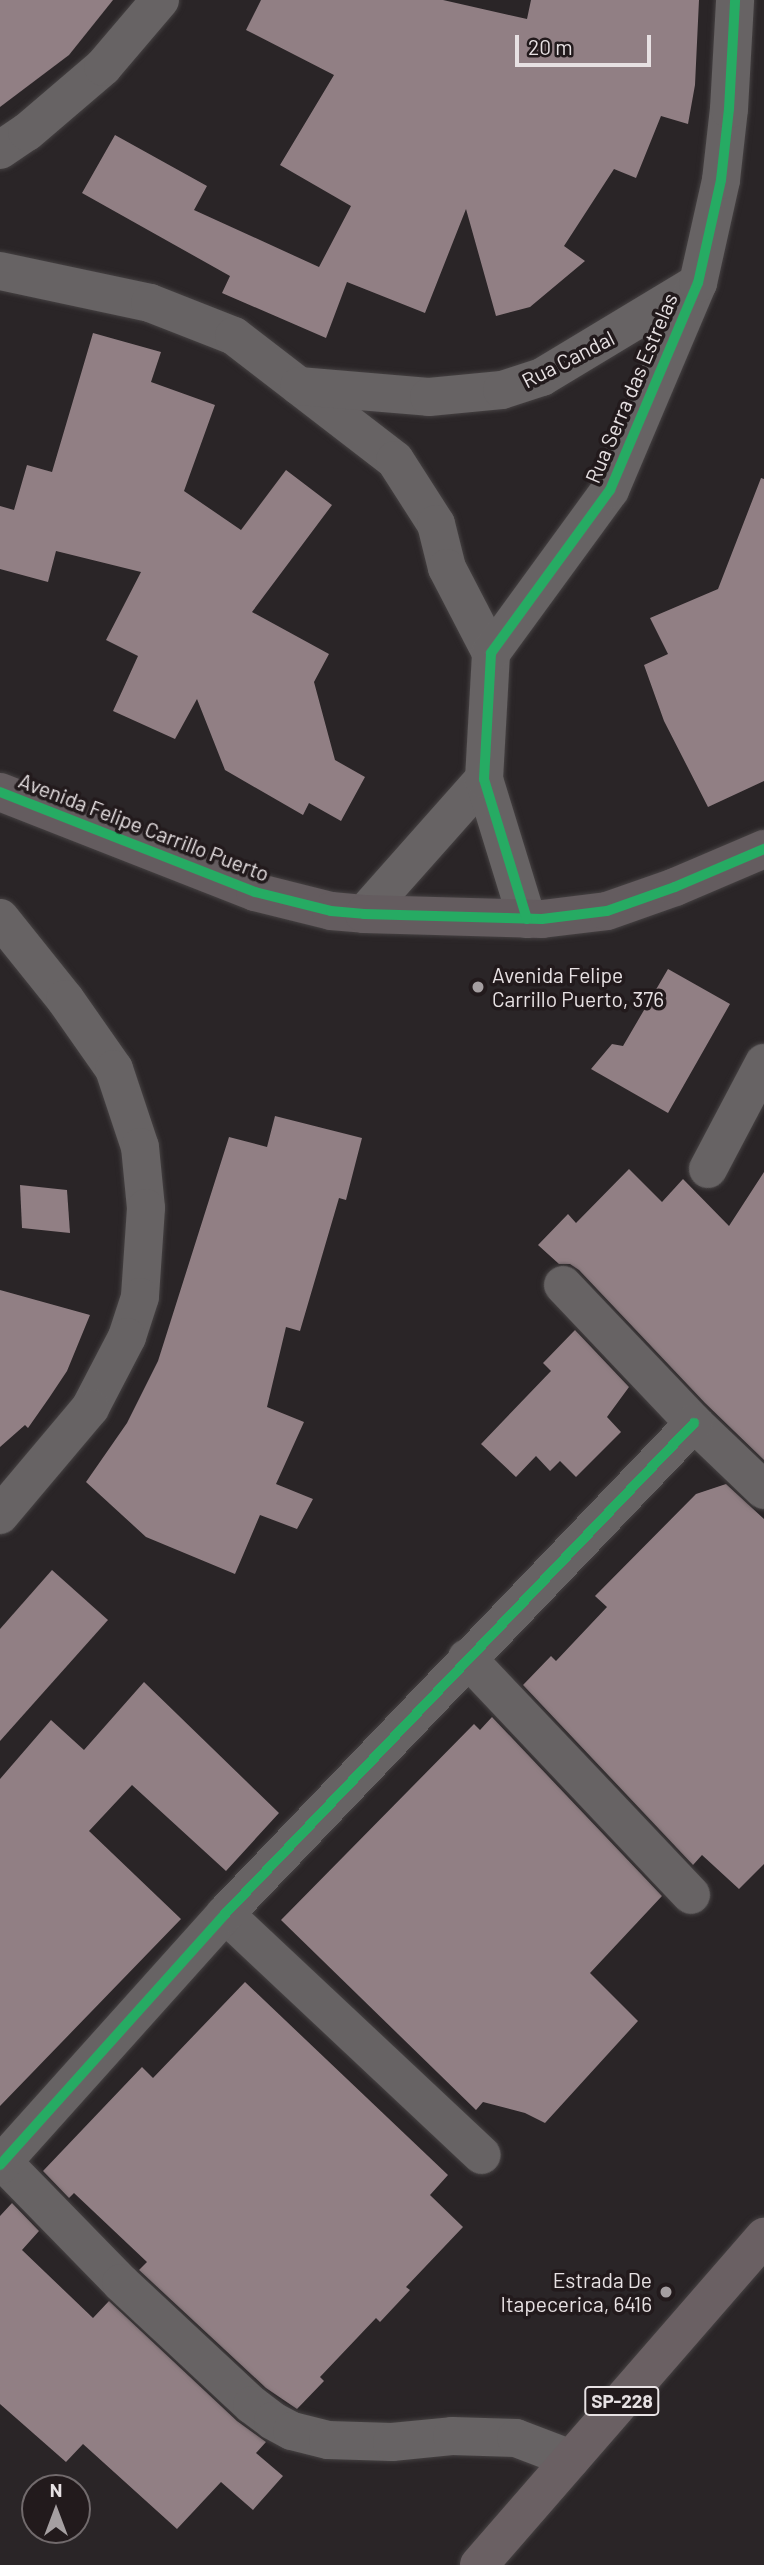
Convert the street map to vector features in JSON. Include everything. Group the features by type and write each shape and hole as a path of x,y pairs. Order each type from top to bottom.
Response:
{"main road":[{"name":"SP-228","path":"480,2565 764,2238"}],"street":[{"path":"0,150 26,132 103,67 160,0"},
{"name":"Rua Serra das Estrelas","path":"491,653 610,491 698,283 721,180 742,4"},
{"path":"0,271 162,308 233,336 395,460 436,524 447,568 491,653 484,779 527,919"},
{"name":"Rua Candal","path":"299,386 429,397 502,390 542,377 698,283"},
{"path":"364,914 484,779"},
{"name":"Avenida Felipe Carrillo Puerto","path":"0,792 24,799 255,892 331,911 364,914 527,919 607,911 675,887 764,849"},
{"path":"0,918 65,999 114,1069 140,1147 146,1208 140,1297 127,1337 90,1408 0,1515"},
{"path":"708,1169 764,1063"},
{"path":"564,1285 694,1423 764,1490"},
{"path":"571,2459 516,2438 452,2436 392,2441 328,2440 282,2426 251,2405 121,2283 1,2163 225,1914 694,1423"},
{"path":"467,1658 691,1895"},
{"path":"225,1914 482,2155"}],"building":[{"path":"0,0 113,0 69,55 0,107"},
{"path":"261,0 443,0 527,19 531,0 699,0 695,85 688,124 661,116 636,178 614,169 564,246 585,261 530,307 496,316 466,209 425,313 347,282 326,338 222,293 230,276 82,193 115,135 207,186 194,210 319,267 351,206 280,165 334,75 246,30"},
{"path":"93,333 161,352 151,382 215,405 184,491 241,530 286,470 332,505 252,612 329,654 314,682 335,760 365,777 341,821 309,803 303,815 225,770 197,699 175,739 113,711 138,656 106,640 141,572 56,551 48,582 0,569 0,506 14,510 27,465 52,472"},
{"path":"761,478 764,479 764,781 708,807 664,721 644,665 668,654 650,618 718,589"},
{"path":"668,969 730,1004 668,1113 591,1069 612,1044 623,1046"},
{"path":"275,1116 362,1138 346,1200 339,1198 300,1331 286,1327 267,1407 304,1422 276,1484 313,1499 297,1529 260,1515 235,1574 146,1537 86,1482 127,1423 158,1361 229,1137 267,1147"},
{"path":"629,1169 662,1202 683,1179 729,1226 764,1172 764,1460 705,1403 579,1270 570,1264 559,1264 538,1245 568,1214 576,1223"},
{"path":"20,1185 67,1190 70,1233 22,1228"},
{"path":"0,1290 90,1315 67,1371 49,1398 28,1428 25,1425 0,1447"},
{"path":"575,1330 629,1387 607,1417 621,1432 576,1477 560,1461 550,1471 536,1456 516,1477 481,1444 551,1371 543,1363"},
{"path":"726,1484 764,1519 764,1864 739,1889 702,1855 693,1865 523,1685 551,1656 556,1661 607,1607 595,1596 696,1494"},
{"path":"52,1570 108,1620 0,1741 0,1629"},
{"path":"144,1682 279,1813 226,1871 132,1785 89,1831 181,1919 0,2106 0,1779 51,1720 84,1750"},
{"path":"492,1717 662,1896 590,1973 638,2021 545,2123 525,2113 483,2102 476,2110 281,1920 474,1724 480,1730"},
{"path":"245,1982 448,2175 430,2195 463,2227 406,2287 410,2290 380,2322 376,2318 320,2377 324,2381 297,2409 266,2388 139,2270 147,2262 74,2193 69,2198 43,2171 142,2067 153,2078"},
{"path":"12,2203 39,2231 22,2250 93,2318 109,2301 237,2421 266,2442 256,2453 283,2476 253,2510 221,2482 177,2529 83,2444 66,2462 0,2404 0,2216"}],"cycle path":[{"path":"527,919 484,779 491,653 610,490 698,283 721,180 729,109 735,0"},
{"path":"0,792 255,892 331,911 364,914 542,919 607,911 675,887 764,849"},
{"path":"0,2165 225,1914 694,1423"}],"place":[{"name":"Avenida Felipe Carrillo Puerto, 376","path":"478,987"},
{"name":"Estrada De Itapecerica, 6416","path":"666,2292"}]}
